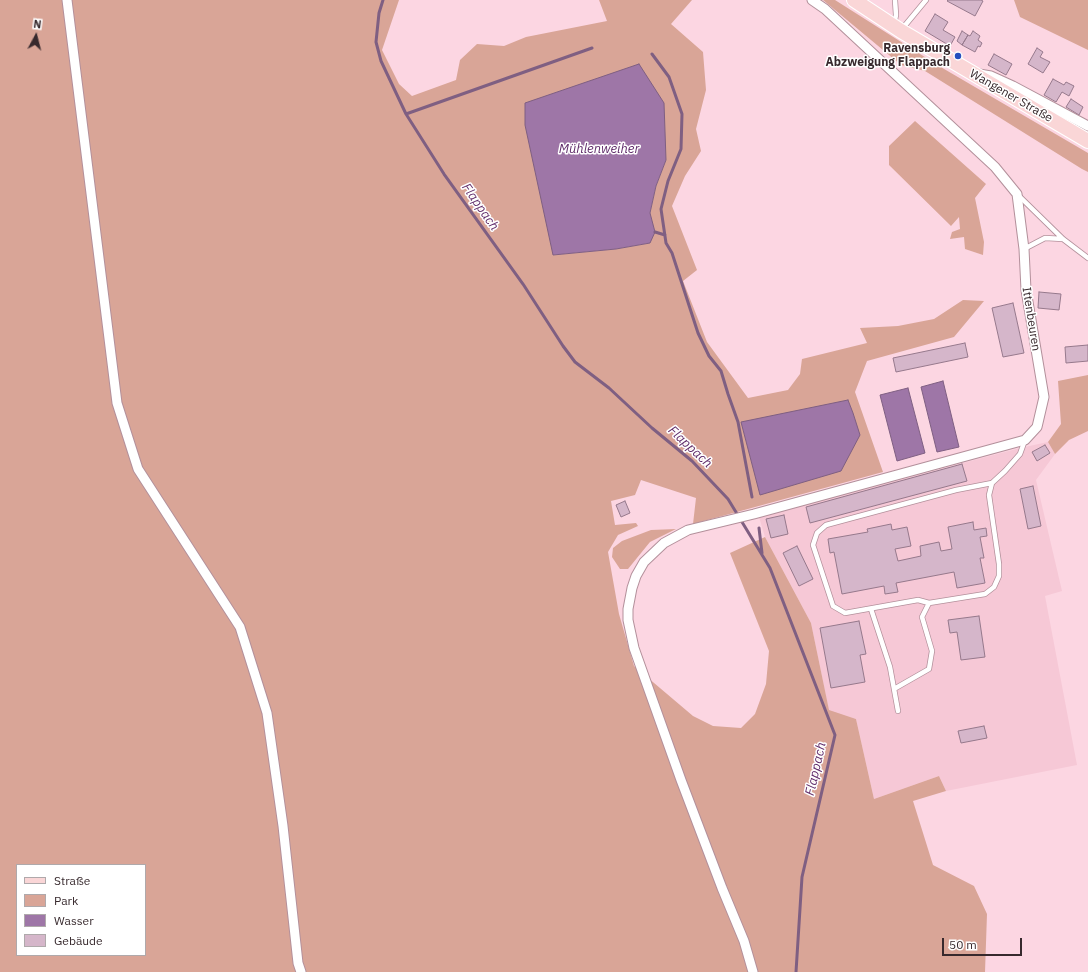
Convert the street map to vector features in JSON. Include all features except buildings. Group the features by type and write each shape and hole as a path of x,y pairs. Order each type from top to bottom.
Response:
{"main road":[{"name":"Wangener Straße","path":"854,0 897,29 1088,141"}],"street":[{"path":"66,0 117,403 138,469 240,627 267,713 283,826 298,963 301,972"},
{"path":"812,0 825,9 995,167 1017,194"},
{"path":"970,72 991,76 1013,86 1088,126"},
{"name":"Ittenbeuren","path":"1017,194 1024,249 1026,290 1044,397 1037,427 1025,440"},
{"path":"753,972 744,941 722,888 659,722 634,648 628,620 628,609 636,576 644,562 664,543 688,530 750,515 1025,440"}],"lane":[{"path":"895,0 897,29"},
{"path":"897,29 926,0"},
{"path":"1017,194 1063,239 1088,258"},
{"path":"1024,249 1045,238 1063,239"},
{"path":"992,483 956,490 826,525 817,533 813,545 833,606 845,614 918,600 929,603 985,594 994,587 999,576 999,564 988,495 992,483 1020,454 1025,440"},
{"path":"894,689 930,669 932,651 922,617 929,603"},
{"path":"871,609 890,667 898,711"}],"shaded area":[{"path":"1048,442 1055,454 1036,480 1062,591 1045,596 1077,765 946,791 939,776 874,799 856,719 829,711 811,623 765,537 759,517 1020,448"}],"green space":[{"path":"0,0 399,0 382,50 399,84 412,96 456,80 460,60 477,44 504,46 526,37 607,21 599,0 692,0 671,24 703,52 706,90 696,129 701,151 685,176 672,206 697,270 683,281 707,342 748,398 788,390 800,374 802,359 867,343 860,328 898,326 934,319 963,300 984,301 954,337 867,361 855,392 883,472 693,524 696,498 641,480 635,495 611,501 615,525 636,523 638,526 618,535 608,552 619,614 634,666 693,716 713,726 741,728 755,714 766,684 769,651 730,553 765,537 811,623 829,710 856,719 874,799 939,776 946,791 913,801 933,865 974,886 987,914 985,972 0,972","holes":["666,160 656,186 650,213 650,243 616,249 553,255"]},
{"path":"823,0 835,0 939,66 1088,153 1088,172 925,71 901,65"},
{"path":"1014,0 1088,0 1088,50 1020,17"},
{"path":"915,121 986,184 975,198 984,242 983,255 965,249 964,237 950,239 952,232 960,229 959,217 951,226 889,165 889,146"},
{"path":"1088,375 1088,431 1069,440 1055,454 1048,442 1061,424 1058,381"},
{"path":"676,529 650,542 628,569 620,569 612,557 613,548 622,541 651,530"}],"water":[{"name":"Mühlenweiher","path":"639,64 664,103 666,160 656,186 650,213 655,232 650,243 616,249 553,255 525,125 525,103"},
{"path":"943,381 959,447 937,452 921,387"},
{"path":"908,388 925,453 897,461 880,395"},
{"path":"848,400 860,435 841,471 760,495 741,422"}],"waterway":[{"name":"Flappach","path":"383,0 379,13 376,42 381,61 406,114 444,174 523,284 575,362 609,388 652,428 692,461 728,499 770,568 835,735 802,877 796,972"},
{"path":"406,114 592,48"},
{"path":"652,54 669,77 682,114 681,149 668,181 661,209 666,243 672,253 698,333 709,356 721,371 738,422 752,497"},
{"path":"655,232 665,235"},
{"path":"759,528 762,553"}],"place":[{"name":"Ravensburg Abzweigung Flappach","path":"958,56"}]}
